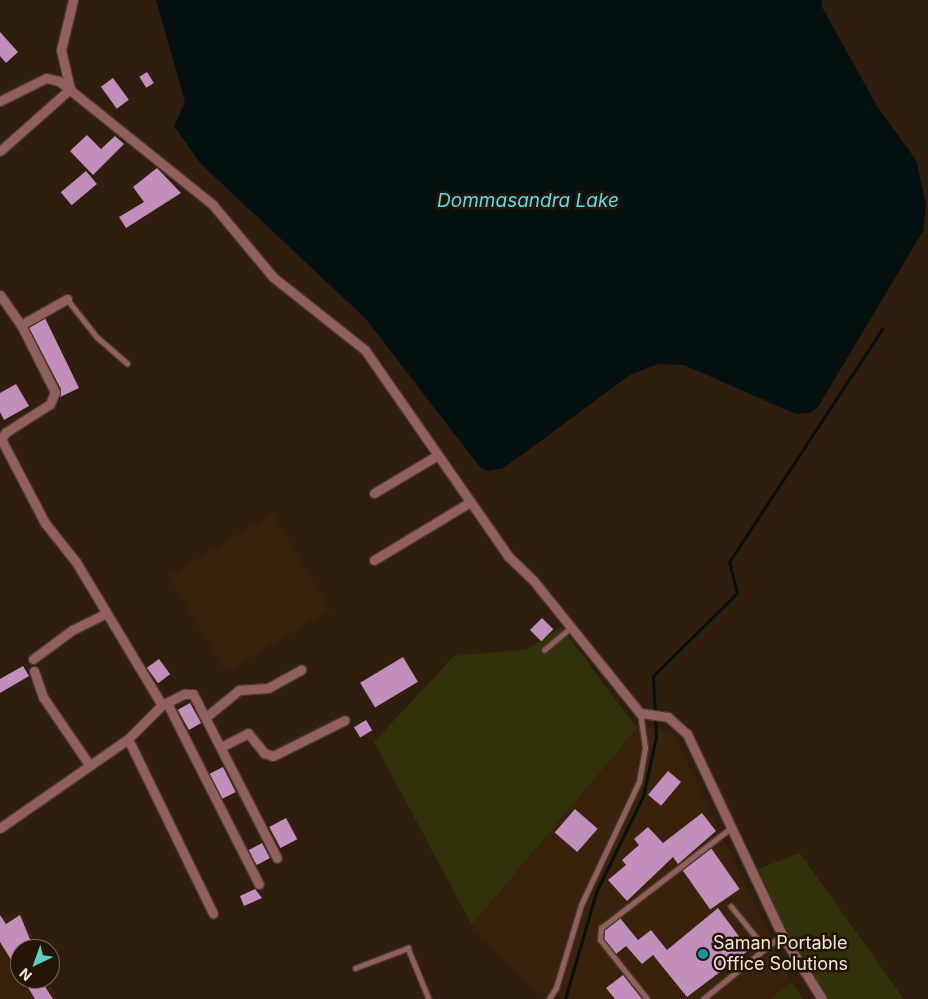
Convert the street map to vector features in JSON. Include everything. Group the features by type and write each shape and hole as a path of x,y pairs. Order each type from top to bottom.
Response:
{"street":[{"path":"70,89 60,50 73,0"},
{"path":"0,101 50,77 70,89 212,205 273,278 365,350 508,556 533,580 640,713 668,717 687,734 733,827 782,935 822,999"},
{"path":"0,151 70,89"},
{"path":"0,294 21,325 55,392 50,404 1,439 45,523 76,562 105,614 164,704 259,884"},
{"path":"21,325 67,299"},
{"path":"374,493 438,455"},
{"path":"374,560 470,502"},
{"path":"33,658 72,630 105,614"},
{"path":"34,670 43,697 88,763"},
{"path":"206,717 239,690 268,688 301,670"},
{"path":"0,828 88,763 128,739 164,704 189,692 206,717 277,858"},
{"path":"221,747 248,733 264,753 273,756 345,720"},
{"path":"128,739 214,913"}],"lane":[{"path":"67,299 98,337 127,363"},
{"path":"544,650 571,627"},
{"path":"548,999 556,988 581,905 639,782 645,748 640,713"},
{"path":"647,999 600,940 602,928 733,827"},
{"path":"731,906 765,948"},
{"path":"703,999 782,935"},
{"path":"355,968 408,948 429,999"}],"shaded area":[{"path":"273,514 330,609 226,671 169,576"},
{"path":"561,627 637,728 472,925 374,742 454,656 528,649"},
{"path":"639,725 673,733 792,982 770,999 570,999 535,992 472,925"},
{"path":"800,853 904,999 829,999 798,956 758,869"},
{"path":"22,912 33,939 10,939 10,989 53,989 57,999 0,999 0,920"},
{"path":"792,982 803,999 770,999"}],"water":[{"name":"Dommasandra Lake","path":"156,0 822,0 822,7 877,106 916,160 926,204 923,231 818,407 810,413 796,414 684,365 658,364 630,375 504,468 488,471 479,466 366,319 201,164 174,126 185,102"}],"building":[{"path":"0,32 18,52 6,63 0,56"},
{"path":"147,72 154,83 146,88 139,77"},
{"path":"113,78 129,100 117,109 101,87"},
{"path":"87,135 101,149 115,136 124,144 93,175 70,151"},
{"path":"157,168 181,193 126,228 119,217 144,202 133,187"},
{"path":"86,171 97,184 72,205 61,192"},
{"path":"45,318 79,388 60,397 61,389 29,328"},
{"path":"16,384 29,406 4,420 0,412 0,393"},
{"path":"542,618 553,629 541,641 530,630"},
{"path":"403,657 418,682 375,708 360,683"},
{"path":"159,659 170,674 158,683 147,668"},
{"path":"23,666 29,676 0,693 0,679"},
{"path":"190,703 201,723 189,730 178,710"},
{"path":"366,720 372,730 360,737 354,727"},
{"path":"223,767 236,792 222,799 210,774"},
{"path":"668,771 681,782 661,806 648,795"},
{"path":"575,809 598,829 577,852 555,832"},
{"path":"702,813 716,831 678,864 673,857 627,901 608,880 626,865 622,860 639,845 634,839 648,827 663,843"},
{"path":"286,818 297,839 280,848 269,827"},
{"path":"262,843 270,858 257,865 249,850"},
{"path":"711,848 740,889 710,910 682,869"},
{"path":"255,889 262,898 244,906 240,896"},
{"name":"Saman Portable Office Solutions","path":"718,908 749,950 687,997 653,955 642,964 626,946 616,954 604,939 605,930 620,918 638,940 651,930 667,950"},
{"path":"0,915 6,924 20,915 30,939 10,939 10,958 0,942"},
{"path":"623,975 642,999 615,999 606,988"},
{"path":"29,989 46,989 53,999 35,999"}],"waterway":[{"path":"565,999 596,892 643,796 656,737 653,676 737,593 729,562 882,329"}],"place":[{"name":"Saman Portable Office Solutions","path":"703,954"}]}
